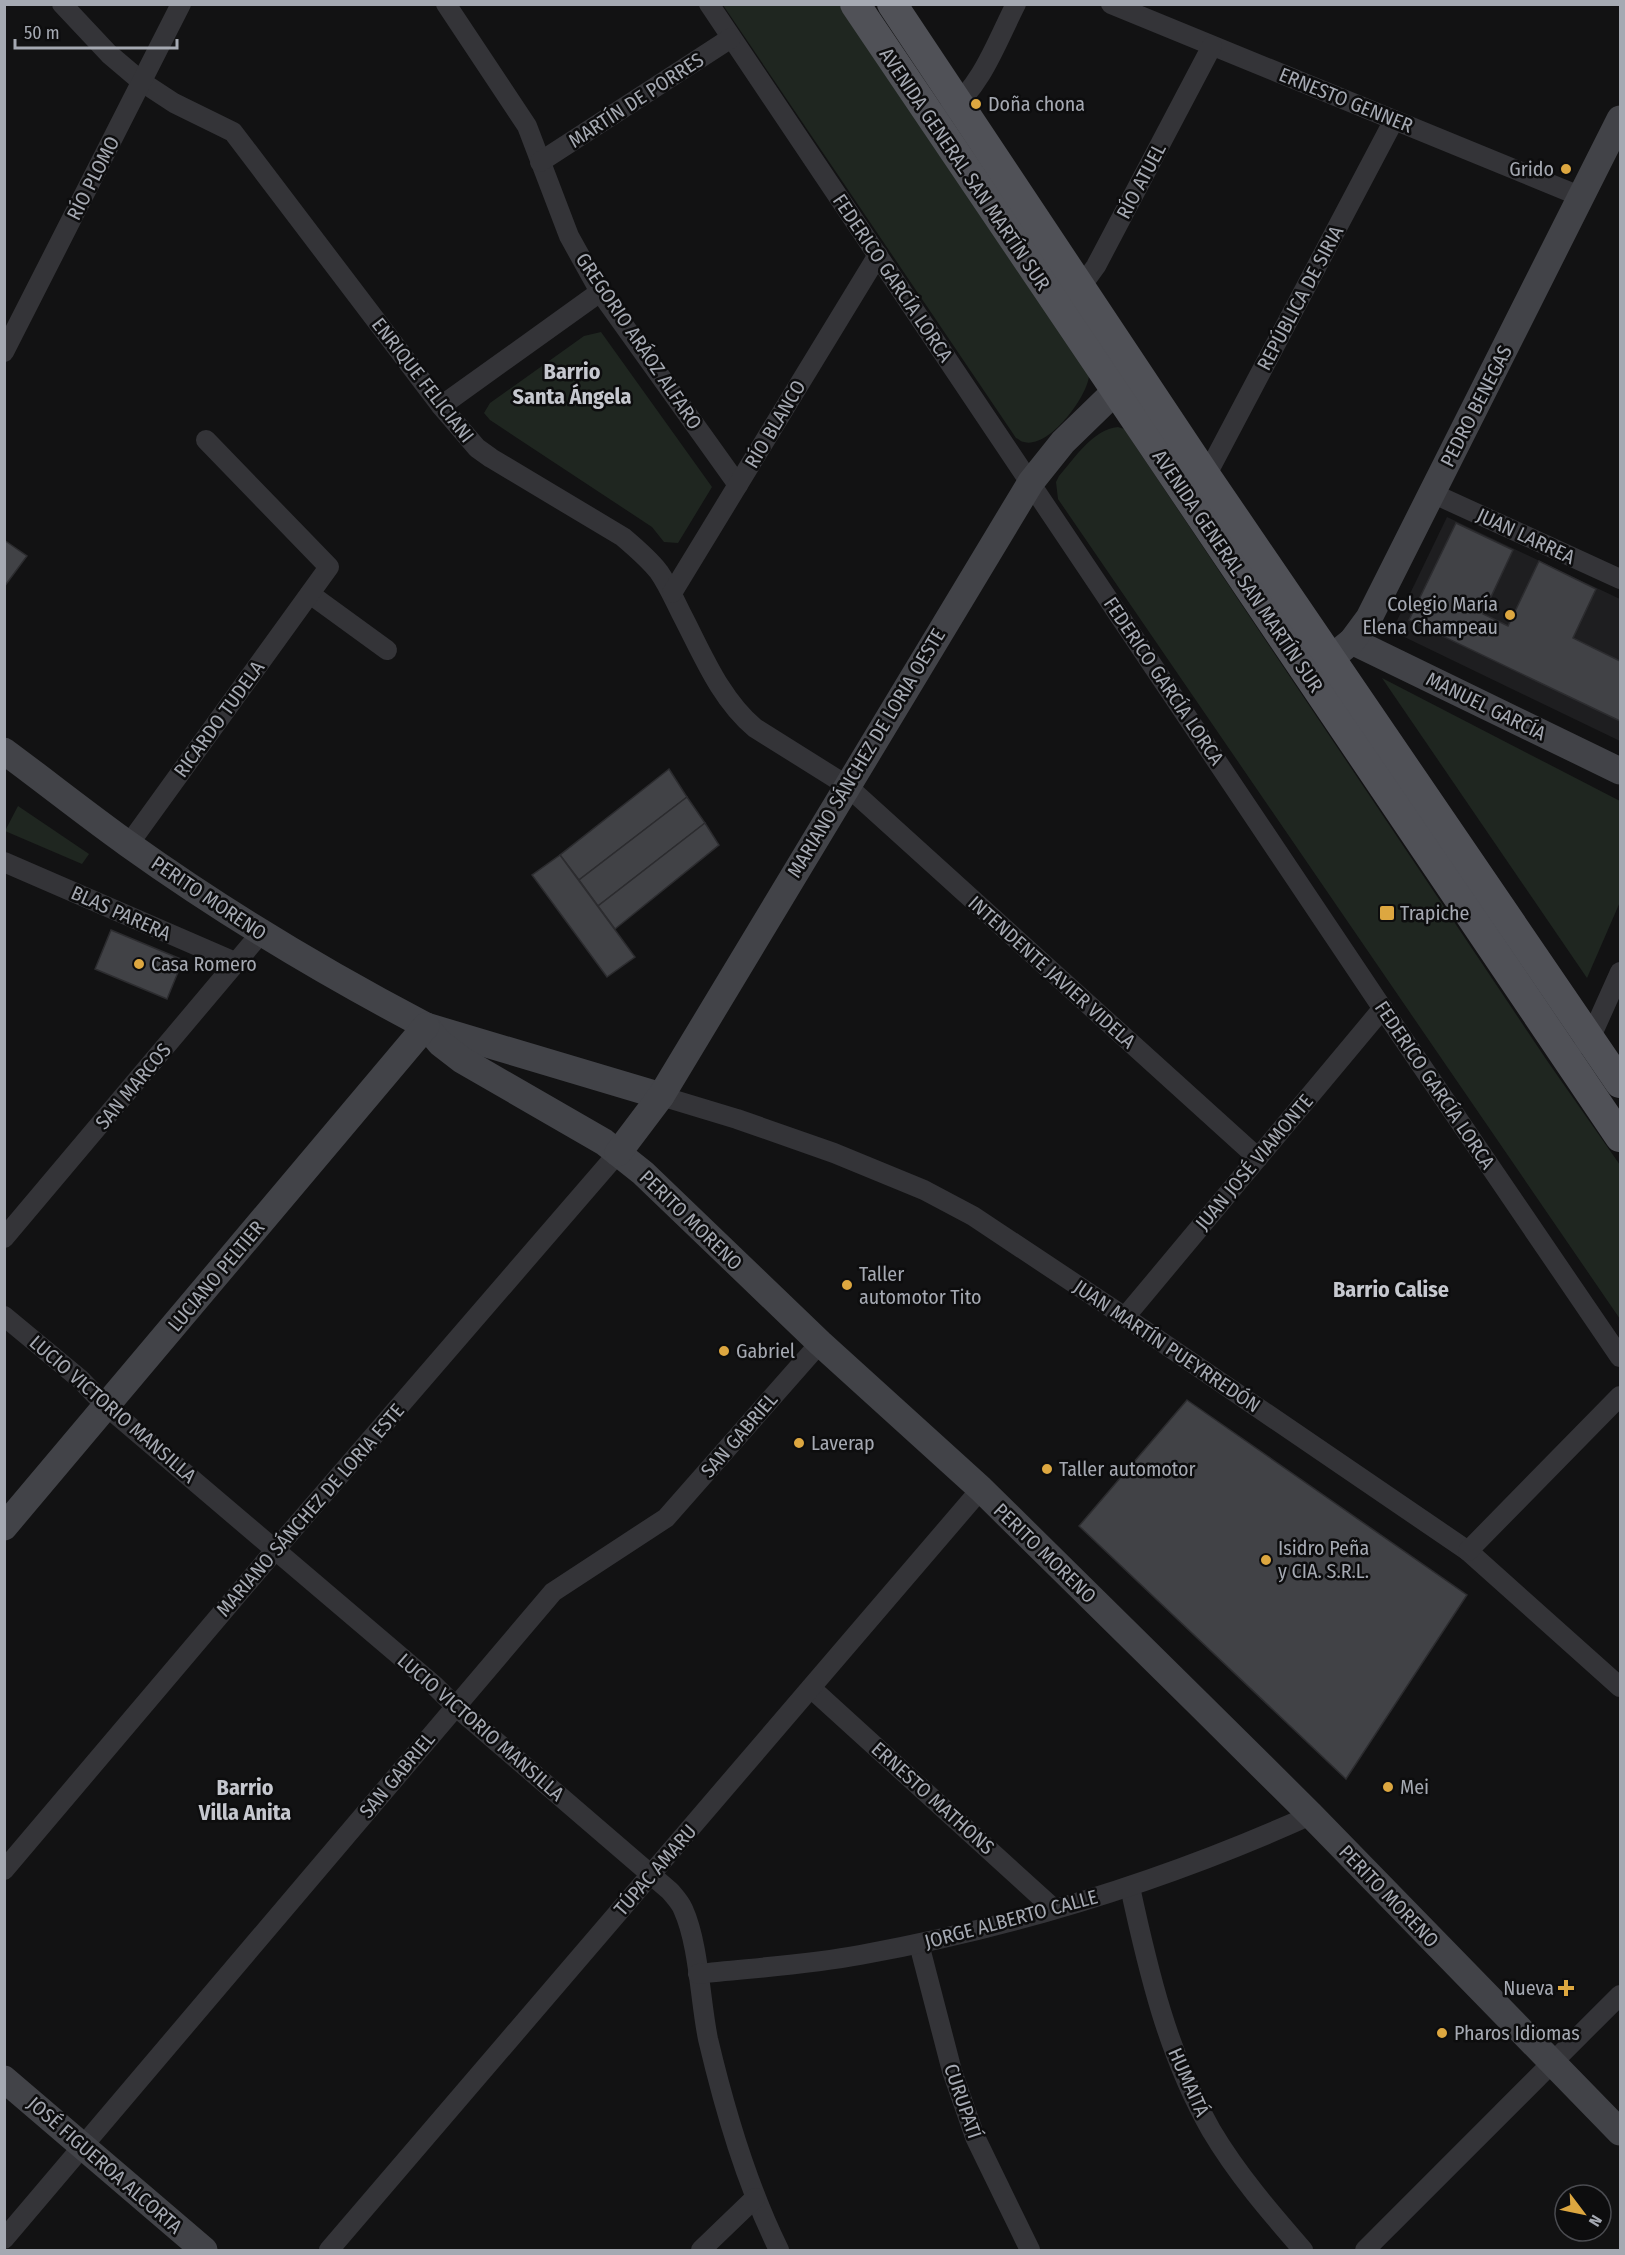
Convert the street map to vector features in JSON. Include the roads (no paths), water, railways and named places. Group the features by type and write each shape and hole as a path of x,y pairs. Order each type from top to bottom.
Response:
{"main road":[{"name":"AVENIDA GENERAL SAN MARTÍN SUR","path":"855,4 1060,310 1126,381 1206,476 1620,1083"},
{"name":"AVENIDA GENERAL SAN MARTÍN SUR","path":"892,4 1082,288 1126,381 1331,658 1567,1058 1620,1137"}],"street":[{"name":"ENRIQUE FELICIANI","path":"62,4 109,54 142,82 174,103 234,132 441,406 477,448 623,537 644,555 660,573 720,687 745,720 846,785"},
{"name":"RÍO PLOMO","path":"5,350 181,4"},
{"name":"GREGORIO ARÁOZ ALFARO","path":"446,4 527,126 569,236 600,292 738,485"},
{"name":"FEDERICO GARCÍA LORCA","path":"709,4 1620,1357"},
{"path":"933,122 959,104 975,85 1016,4"},
{"name":"ERNESTO GENNER","path":"1111,4 1582,196"},
{"name":"MARTÍN DE PORRES","path":"540,162 731,38"},
{"name":"RÍO ATUEL","path":"1060,310 1082,288 1096,266 1212,46"},
{"name":"PEDRO BENEGAS","path":"1331,658 1369,618 1620,119"},
{"name":"REPÚBLICA DE SIRIA","path":"1206,476 1394,120"},
{"name":"RÍO BLANCO","path":"672,593 878,255"},
{"path":"441,406 600,292"},
{"name":"MARIANO SÁNCHEZ DE LORIA OESTE","path":"618,1153 661,1096 846,785 1031,482 1063,442 1126,381"},
{"name":"RICARDO TUDELA","path":"129,844 329,567 206,440"},
{"name":"JUAN LARREA","path":"1432,492 1620,579"},
{"path":"310,594 387,650"},
{"name":"MANUEL GARCÍA","path":"1331,658 1620,771"},
{"name":"PERITO MORENO","path":"4,751 129,844 261,933 426,1026 661,1096"},
{"name":"INTENDENTE JAVIER VIDELA","path":"846,785 1258,1158"},
{"name":"BLAS PARERA","path":"4,862 237,963"},
{"name":"SAN MARCOS","path":"4,1238 261,933"},
{"path":"1567,1058 1590,1039 1620,972"},
{"name":"JUAN JOSÉ VIAMONTE","path":"1125,1317 1383,1008"},
{"name":"PERITO MORENO","path":"426,1026 440,1043 462,1060 496,1082 590,1133 643,1173 820,1343 981,1490 1311,1815 1620,2132"},
{"name":"LUCIANO PELTIER","path":"4,1527 426,1026"},
{"name":"JUAN MARTÍN PUEYRREDÓN","path":"661,1096 737,1119 834,1153 924,1190 973,1216 1468,1551 1620,1687"},
{"name":"MARIANO SÁNCHEZ DE LORIA ESTE","path":"4,1870 276,1549 618,1153"},
{"name":"LUCIO VICTORIO MANSILLA","path":"4,1316 80,1379 106,1406 435,1685 455,1707 670,1891 683,1907 690,1928 702,2005 717,2076 755,2198 778,2250"},
{"name":"SAN GABRIEL","path":"4,2239 554,1592 666,1518 820,1343"},
{"path":"1468,1551 1620,1396"},
{"name":"TÚPAC AMARU","path":"329,2250 981,1490"},
{"name":"ERNESTO MATHONS","path":"811,1688 1054,1909"},
{"name":"JORGE ALBERTO CALLE","path":"698,1974 806,1963 919,1944 1054,1909 1130,1887 1204,1861 1311,1815"},
{"name":"HUMAITÁ","path":"1130,1887 1155,1994 1193,2095 1210,2129 1231,2162 1303,2250"},
{"name":"CURUPATÍ","path":"919,1944 952,2071 975,2137 1030,2250"},
{"path":"1365,2250 1620,1995"},
{"name":"JOSÉ FIGUEROA ALCORTA","path":"4,2079 204,2250"},
{"path":"701,2250 755,2198"}],"place":[{"name":"Doña chona","path":"976,104"},
{"name":"Grido","path":"1566,169"},
{"name":"Colegio María Elena Champeau","path":"1510,615"},
{"name":"Trapiche","path":"1387,913"},
{"name":"Casa Romero","path":"139,964"},
{"name":"Taller automotor Tito","path":"847,1285"},
{"name":"Gabriel","path":"724,1351"},
{"name":"Laverap","path":"799,1443"},
{"name":"Taller automotor","path":"1047,1469"},
{"name":"Isidro Peña y CIA. S.R.L.","path":"1266,1560"},
{"name":"Mei","path":"1388,1787"},
{"name":"Nueva","path":"1566,1988"},
{"name":"Pharos Idiomas","path":"1442,2033"}],"district":[{"name":"Barrio Santa Ángela","path":"572,384"},
{"name":"Barrio Calise","path":"1391,1289"},
{"name":"Barrio Villa Anita","path":"245,1800"}]}
